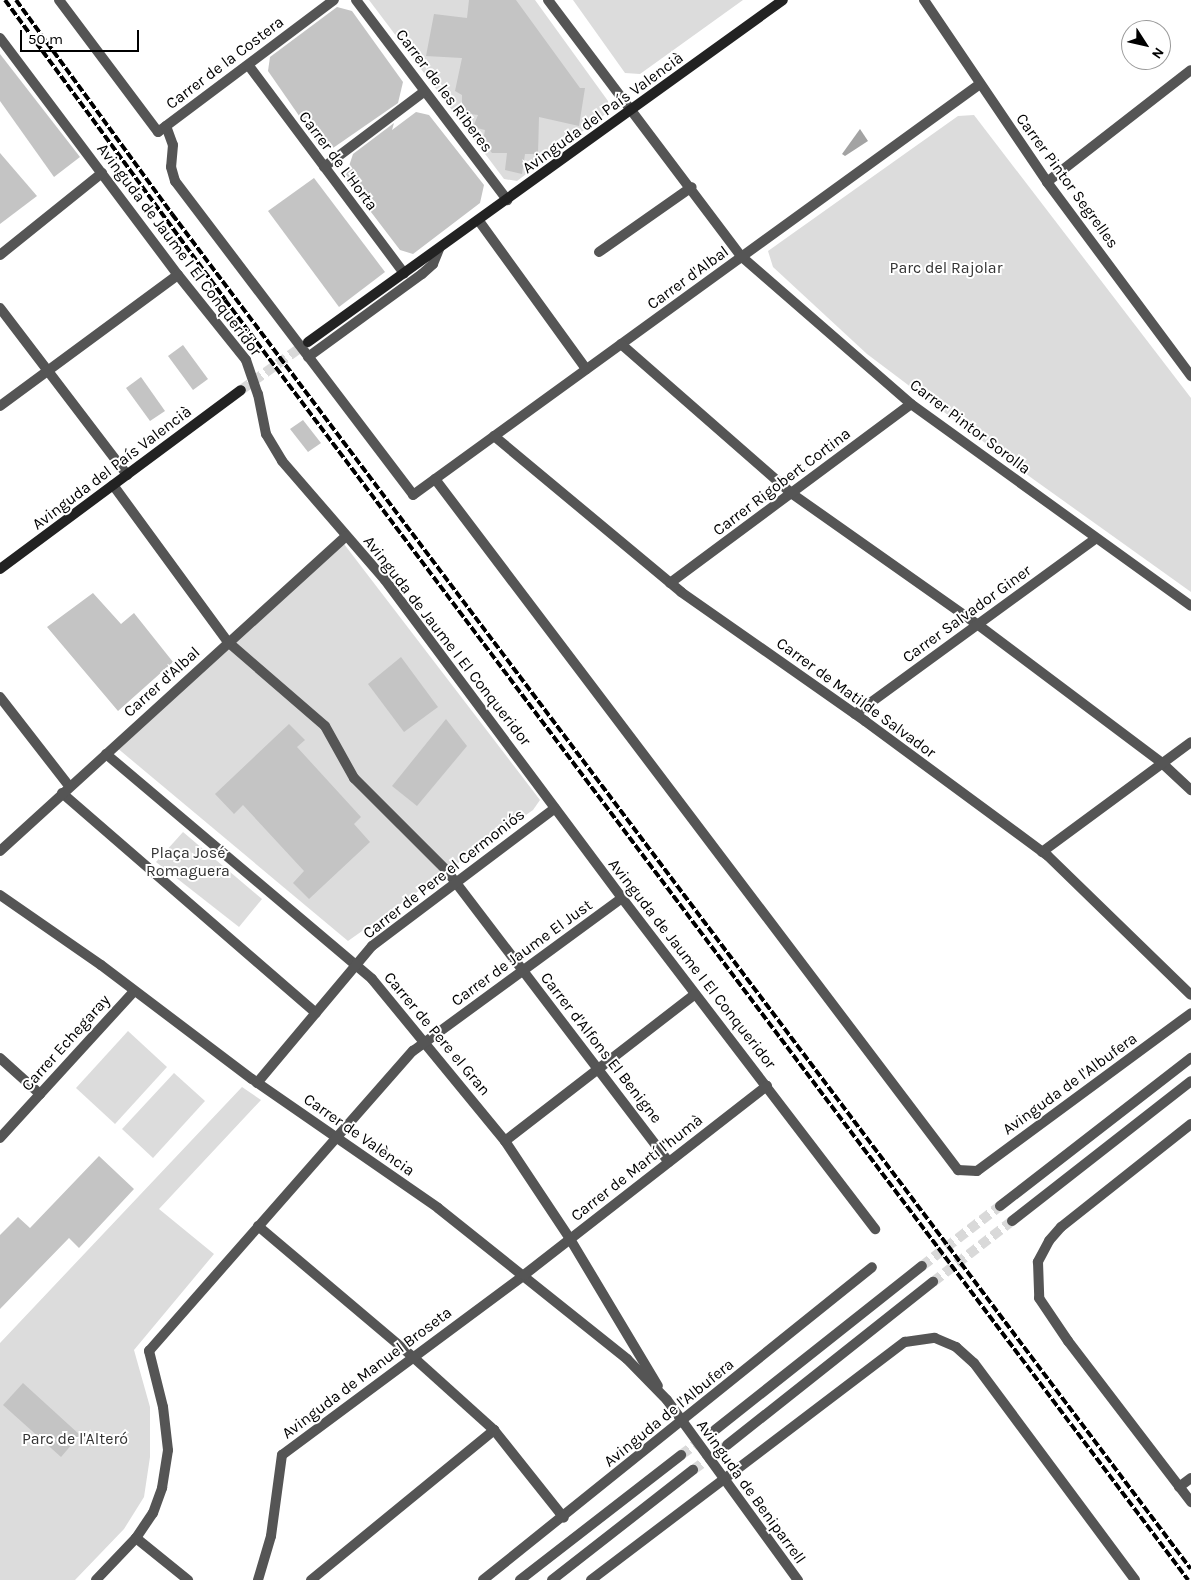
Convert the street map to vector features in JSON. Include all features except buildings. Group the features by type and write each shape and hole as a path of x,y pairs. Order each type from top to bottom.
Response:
{"street":[{"path":"59,0 162,129 173,145 171,167 175,181 308,357"},
{"name":"Carrer de la Costera","path":"162,129 249,66 334,0"},
{"name":"Carrer de les Riberes","path":"356,0 507,200"},
{"name":"Carrer Pintor Sorolla","path":"548,0 631,111 692,187 742,257 911,404 1191,606"},
{"name":"Avinguda del País Valencià","path":"308,342 479,221 784,0"},
{"name":"Carrer Pintor Segrelles","path":"924,0 1047,182 1191,376"},
{"name":"Avinguda de Jaume I El Conqueridor","path":"0,38 178,275 246,360 258,394 266,434 282,461 385,580 622,898 768,1086 875,1229"},
{"name":"Carrer de L'Horta","path":"249,66 404,273"},
{"path":"1047,182 1191,70"},
{"name":"Carrer d'Albal","path":"308,357 413,495 980,84"},
{"path":"324,167 425,91"},
{"path":"0,255 102,173"},
{"path":"600,252 692,187"},
{"path":"479,221 586,369"},
{"name":"Avinguda del País Valencià","path":"308,357 422,274 433,264 439,249"},
{"path":"0,406 178,275"},
{"path":"0,308 128,475"},
{"path":"621,344 791,494 978,624 1162,763 1191,790"},
{"name":"Avinguda del País Valencià","path":"0,569 241,390"},
{"name":"Carrer Rigobert Cortina","path":"670,583 911,404"},
{"name":"Carrer de Matilde Salvador","path":"494,436 670,583 855,714 1042,852 1191,995"},
{"name":"Avinguda de l'Albufera","path":"435,479 952,1164 965,1172 977,1171 1191,1013"},
{"name":"Carrer d'Alfons El Benigne","path":"113,485 228,642 325,726 354,778 446,871 600,1070 668,1162"},
{"name":"Carrer d'Albal","path":"0,851 346,536"},
{"name":"Carrer Salvador Giner","path":"855,714 1096,538"},
{"path":"0,698 66,789 316,1013"},
{"path":"1042,852 1191,742"},
{"name":"Carrer de Pere el Gran","path":"106,754 372,979 505,1140 570,1239 667,1400"},
{"name":"Carrer de Pere el Cermoniós","path":"257,1083 372,946 454,881 555,808"},
{"name":"Carrer de València","path":"0,895 134,991 257,1083 438,1208 524,1275 627,1360 667,1400 681,1422"},
{"name":"Carrer de Jaume El Just","path":"136,1538 152,1513 162,1488 168,1450 163,1407 149,1351 413,1051 622,898"},
{"name":"Carrer Echegaray","path":"0,1138 134,991"},
{"path":"505,1140 600,1070 695,994"},
{"path":"0,1058 40,1094"},
{"path":"1000,1206 1191,1058"},
{"path":"1012,1220 1191,1081"},
{"name":"Carrer de Martí l'humà","path":"524,1275 768,1086"},
{"path":"1191,1124 1061,1227 1049,1241 1038,1262 1039,1298 1068,1341 1191,1502"},
{"path":"258,1226 413,1357 494,1430 564,1518"},
{"path":"715,1430 922,1266"},
{"name":"Avinguda de l'Albufera","path":"483,1580 564,1518 872,1267"},
{"name":"Avinguda de Manuel Broseta","path":"258,1580 271,1536 282,1455 524,1275"},
{"path":"727,1445 933,1282"},
{"path":"591,1580 905,1342 935,1338 956,1347 974,1364 1135,1580"},
{"name":"Avinguda de Beniparrell","path":"681,1422 798,1580"},
{"path":"311,1580 494,1430"},
{"path":"520,1580 681,1455"},
{"path":"552,1580 693,1470"},
{"path":"1179,1487 1191,1478"},
{"path":"96,1580 136,1538 188,1580"}],"green space":[{"path":"369,0 535,0 608,101 608,112 517,181 504,179"},
{"path":"573,0 743,0 640,74 625,73"},
{"name":"Parc del Rajolar","path":"974,115 1191,398 1191,592 1033,479 867,354 773,267 768,251 958,116"},
{"path":"344,544 540,800 533,810 348,941 116,747"},
{"name":"Plaça José Romaguera","path":"183,832 262,899 239,927 156,862"},
{"path":"128,1031 167,1067 115,1124 76,1088"},
{"path":"174,1073 205,1101 153,1158 122,1129"},
{"name":"Parc de l'Alteró","path":"242,1087 261,1100 159,1209 214,1254 134,1350 150,1407 150,1457 144,1497 124,1529 75,1580 0,1580 0,1343"}],"shaded area":[{"path":"860,129 868,141 845,156 842,154"}],"tunnel":[{"path":"241,390 307,343"},
{"path":"922,1266 1000,1206"},
{"path":"933,1282 1012,1221"},
{"path":"681,1455 715,1430"},
{"path":"693,1470 727,1445"}],"railway":[{"path":"5,0 225,300 1188,1580"},
{"path":"16,0 172,214 1191,1569"}]}
